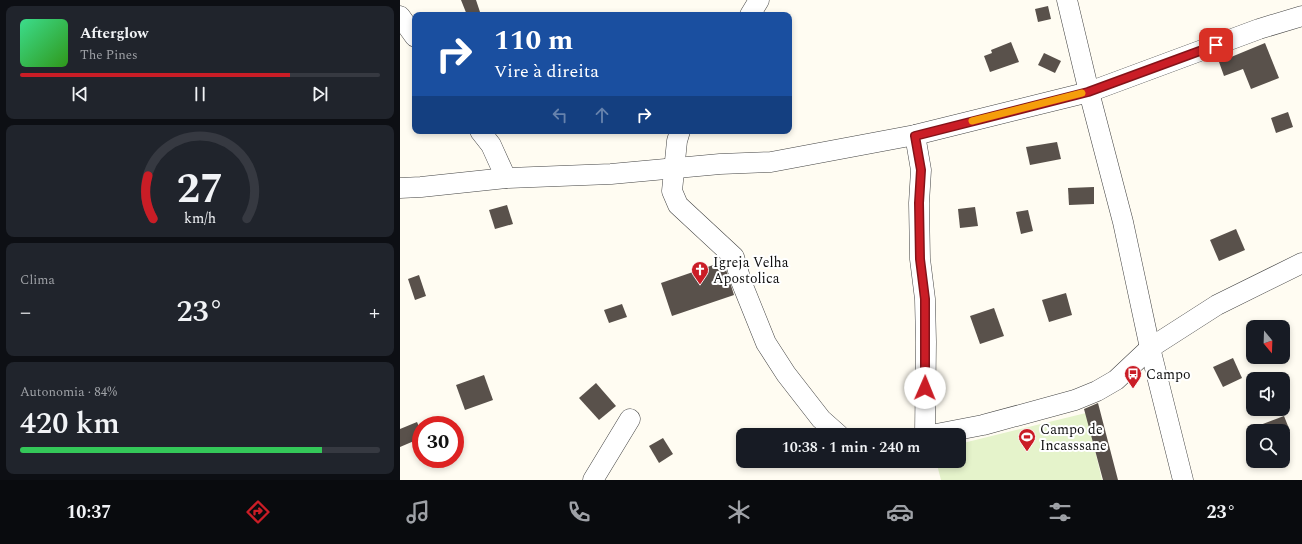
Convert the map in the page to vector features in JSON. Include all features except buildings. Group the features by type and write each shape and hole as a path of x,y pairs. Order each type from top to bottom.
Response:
{"street":[{"path":"752,12 759,0"},
{"path":"1067,0 1088,92 1123,222 1150,348 1184,480"},
{"path":"400,16 412,33"},
{"path":"400,188 506,178 610,174 771,162 915,136 1088,92 1259,29 1302,16"},
{"path":"482,134 490,145 506,178"},
{"path":"679,134 677,141 672,191 678,205 734,257 741,280 766,343 786,374 821,419 831,428"},
{"path":"915,136 921,170 919,203 920,259 925,299 925,428"},
{"path":"966,428 1075,400 1090,394 1116,380 1150,348 1217,305 1302,262"},
{"path":"593,480 630,419"}],"green space":[{"name":"Campo de Incasssane","path":"1086,413 1102,480 941,480 938,468 966,468 966,442"}],"slow traffic":[{"path":"972,121 1082,93"}],"place":[{"name":"Igreja Velha Apostolica","path":"700,285"},
{"name":"Campo","path":"1133,389"},
{"name":"Campo de Incasssane","path":"1027,452"}],"route":[{"path":"925,388 925,299 920,259 919,203 921,170 915,136 1088,92 1216,45"}]}
